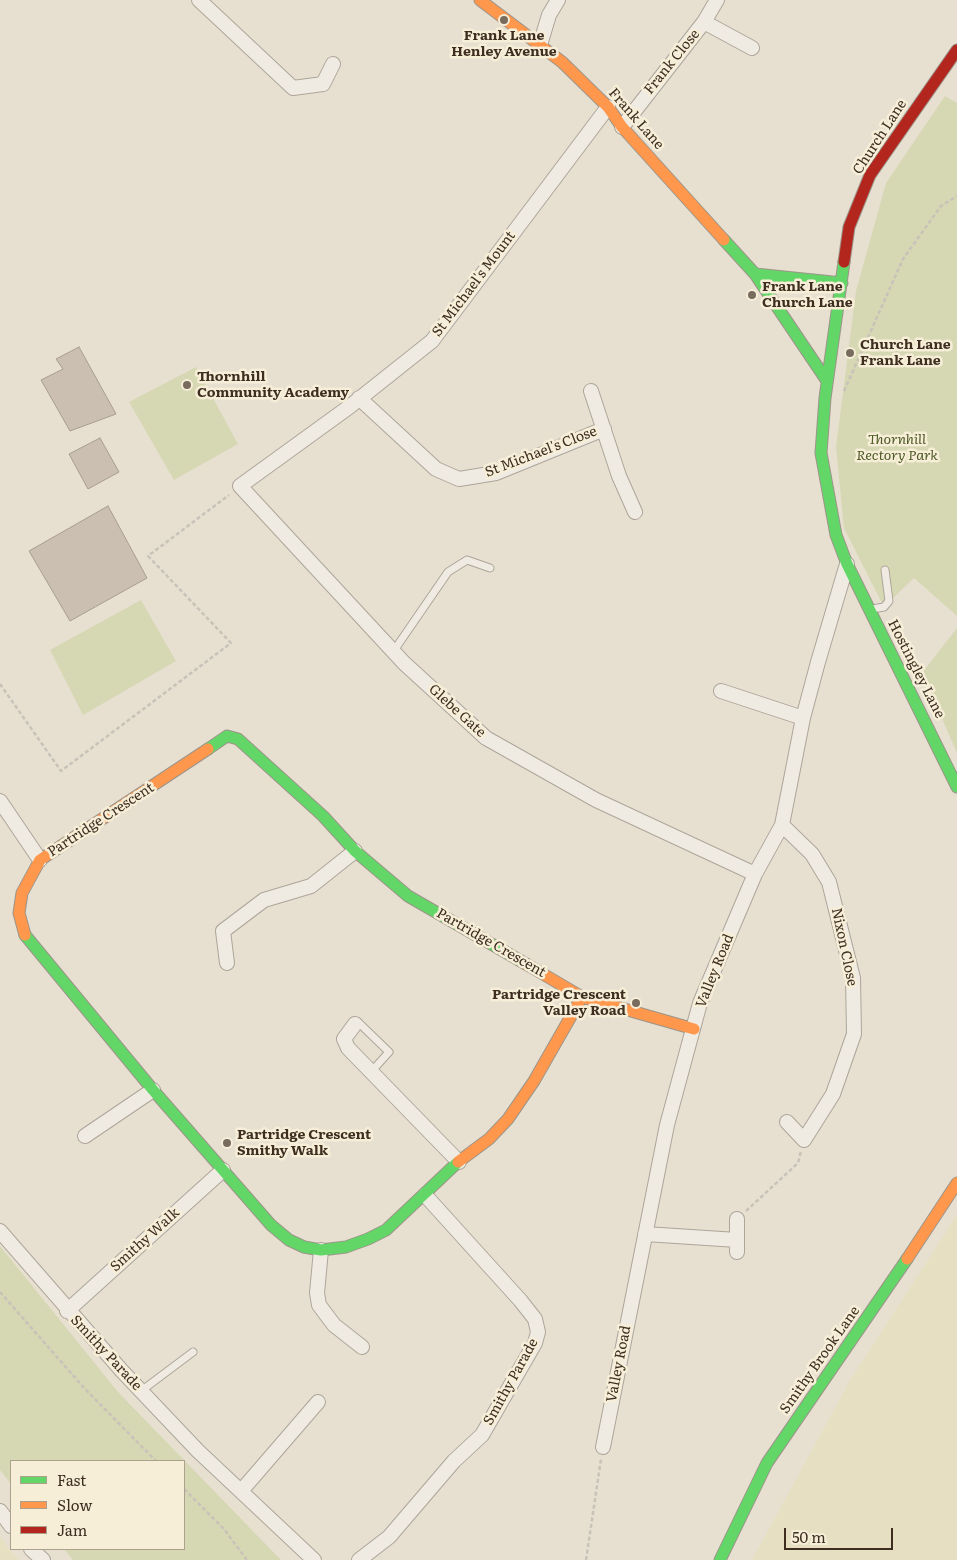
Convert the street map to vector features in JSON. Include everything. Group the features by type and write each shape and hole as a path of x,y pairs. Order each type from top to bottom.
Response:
{"street":[{"path":"199,0 293,88 323,84 333,64"},
{"name":"Frank Lane","path":"480,0 562,62 608,107 622,127 755,274 827,381"},
{"path":"540,45 549,15 558,0"},
{"name":"Frank Close","path":"622,127 704,22 717,0"},
{"name":"Frank Close","path":"704,22 752,48"},
{"name":"Church Lane","path":"847,564 836,535 820,453 824,398 849,226 870,175 957,50"},
{"name":"St Michael's Mount","path":"240,486 432,341 608,107"},
{"path":"755,274 842,283"},
{"name":"St Michael's Close","path":"591,391 619,476 635,512"},
{"name":"St Michael's Close","path":"359,398 436,470 459,479 496,473 604,429"},
{"name":"Glebe Gate","path":"240,486 393,652 486,738 596,800 755,874"},
{"name":"Hostingley Lane","path":"847,564 948,764 957,787"},
{"name":"Valley Road","path":"603,1447 666,1125 700,1002 755,874 782,826 803,718 847,564"},
{"path":"721,691 803,718"},
{"name":"Partridge Crescent","path":"582,997 534,1081 508,1119 489,1138 459,1162 386,1230 346,1247 321,1250 304,1247 289,1240 277,1230 223,1170 153,1090 24,934 19,913 22,892 40,860 227,736 238,739 323,816 355,851 408,896 582,997 694,1029"},
{"path":"0,801 40,860"},
{"name":"Nixon Close","path":"782,826 812,854 829,882 853,978 854,1034 833,1094 804,1140"},
{"path":"226,963 223,931 264,900 311,886 355,851"},
{"path":"355,1024 344,1040 352,1053 459,1162"},
{"path":"85,1136 153,1090"},
{"path":"787,1122 804,1140"},
{"name":"Smithy Walk","path":"67,1311 223,1170"},
{"name":"Smithy Brook Lane","path":"720,1560 767,1463 957,1183"},
{"name":"Smithy Parade","path":"359,1560 388,1537 454,1461 482,1435 535,1343 538,1332 535,1319 520,1300 425,1195"},
{"path":"645,1234 737,1246 737,1219"},
{"name":"Smithy Parade","path":"0,1231 67,1311 198,1451 242,1490 266,1517 314,1560"},
{"path":"321,1250 317,1293 319,1305 334,1325 362,1347"},
{"path":"242,1490 318,1402"},
{"path":"0,1511 10,1525"},
{"path":"32,1550 42,1560"}],"lane":[{"path":"393,652 448,572 467,560 490,568"},
{"path":"869,610 884,607 889,601 885,570"},
{"path":"355,1024 358,1022 389,1052 371,1072"},
{"path":"141,1391 193,1352"}],"path":[{"path":"841,399 903,259 941,206 957,196"},
{"path":"0,684 61,771 231,643 148,556 240,486"},
{"path":"737,1219 798,1163 804,1140"},
{"path":"0,1292 85,1389 155,1460"},
{"path":"586,1560 603,1447"},
{"path":"185,1490 224,1529 247,1560"}],"shaded area":[{"path":"957,1215 957,1560 752,1560 849,1382"},
{"path":"0,1536 9,1549 20,1560 0,1560"}],"green space":[{"name":"Thornhill Rectory Park","path":"945,96 957,103 957,616 914,578 884,607 844,528 836,447 856,291 886,183"},
{"path":"196,367 238,444 174,480 129,402"},
{"path":"141,600 176,661 83,715 50,650"},
{"path":"957,628 957,753 922,673"},
{"path":"0,1246 118,1392 184,1460 10,1460 10,1483 0,1470"},
{"path":"185,1461 281,1560 73,1560 65,1550 185,1550"}],"building":[{"path":"79,347 116,414 70,431 41,380 63,369 56,359"},
{"path":"100,438 119,472 88,489 69,454"},
{"path":"108,506 147,578 70,621 29,551"}],"traffic: fast":[{"path":"724,240 755,274 827,381"},
{"path":"844,262 825,398 821,453 836,535 847,564 957,787"},
{"path":"755,274 842,283"},
{"path":"208,749 227,736 238,739 323,816 355,851 408,896 526,964"},
{"path":"25,935 153,1090 271,1225 289,1240 304,1247 321,1250 346,1247 368,1239 386,1230 458,1162"},
{"path":"720,1560 767,1463 907,1259"}],"traffic: slow":[{"path":"480,0 562,62 608,107 622,127 724,240"},
{"path":"25,935 19,913 22,893 40,860 208,749"},
{"path":"526,964 582,997 694,1029"},
{"path":"458,1162 489,1139 508,1119 534,1081 582,997"},
{"path":"907,1259 957,1183"}],"traffic: jam":[{"path":"844,262 849,227 870,175 957,50"}],"place":[{"name":"Frank Lane Henley Avenue","path":"504,20"},
{"name":"Frank Lane Church Lane","path":"752,295"},
{"name":"Church Lane Frank Lane","path":"850,353"},
{"name":"Thornhill Community Academy","path":"187,385"},
{"name":"Partridge Crescent Valley Road","path":"636,1003"},
{"name":"Partridge Crescent Smithy Walk","path":"227,1143"}]}
